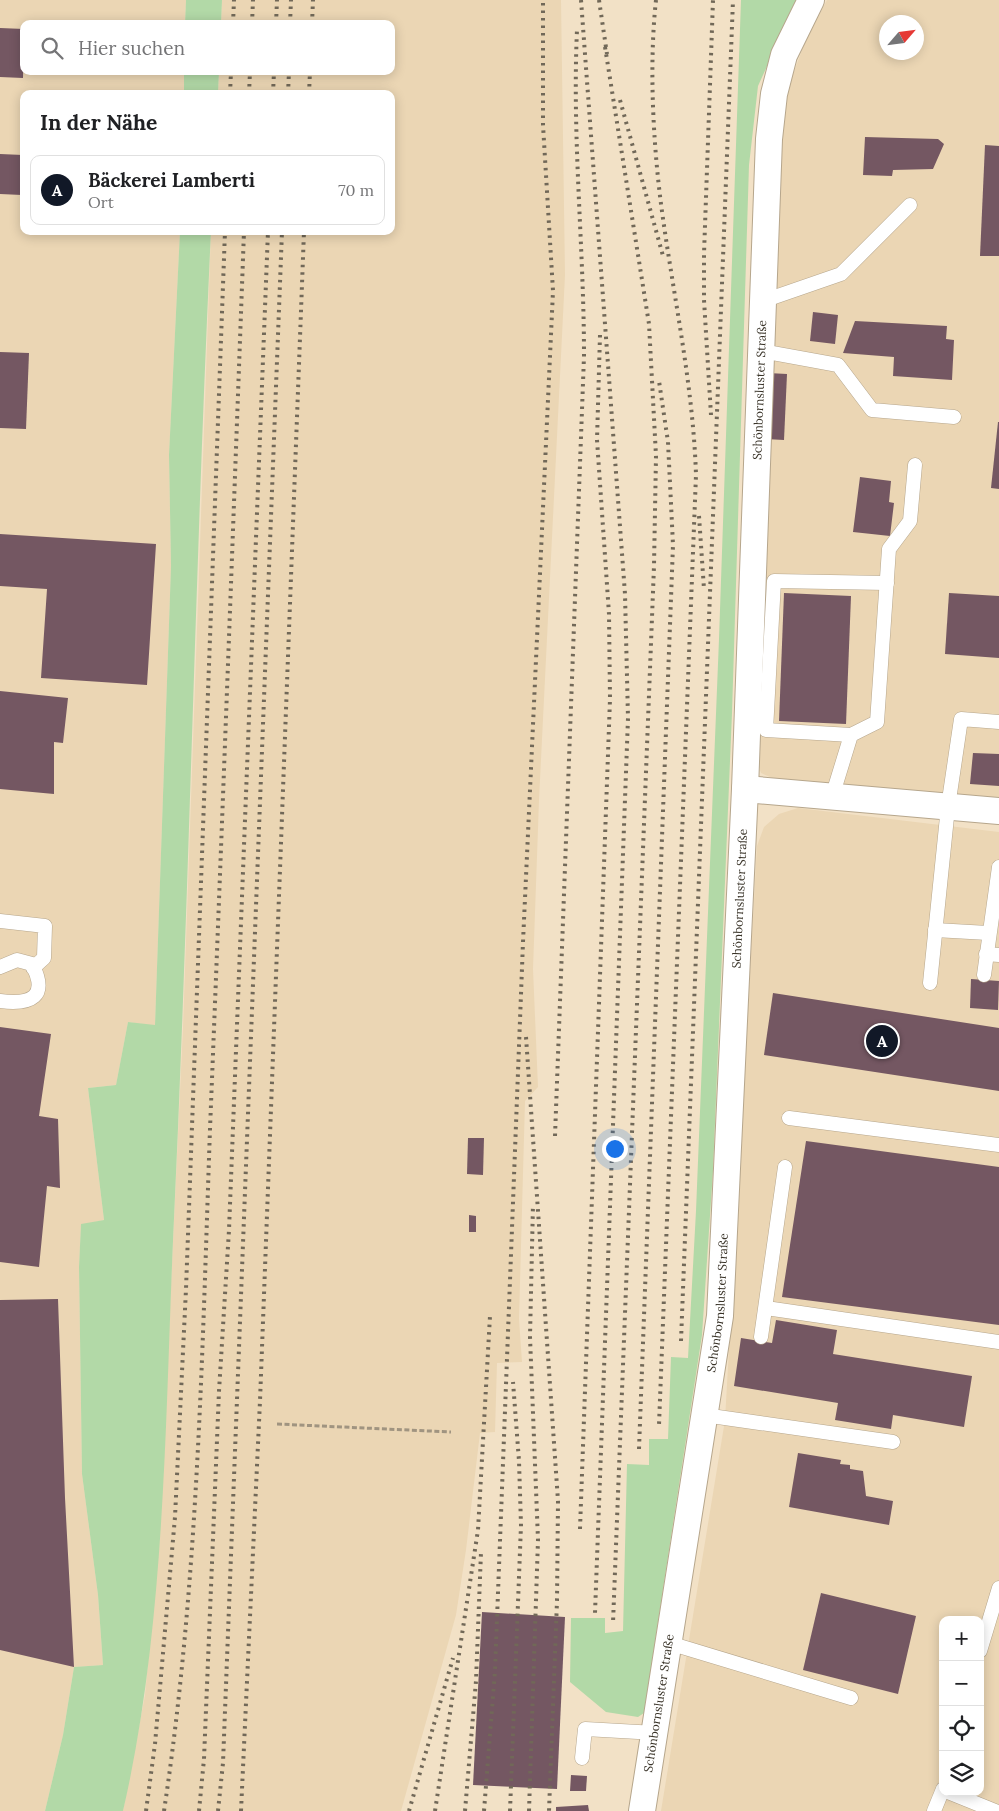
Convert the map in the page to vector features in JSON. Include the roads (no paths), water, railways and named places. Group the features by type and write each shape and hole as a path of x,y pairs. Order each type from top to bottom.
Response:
{"street":[{"name":"Schönbornsluster Straße","path":"642,1811 656,1733 720,1316 745,789 769,139 774,94 784,55 811,0"},
{"path":"745,789 999,812"}],"lane":[{"path":"764,301 841,274 910,205"},
{"path":"761,351 838,365 872,410 954,417"},
{"path":"887,582 774,580 766,730 851,736 877,722 887,582 889,549 910,521 915,465"},
{"path":"930,983 948,807 961,719 999,722"},
{"path":"832,797 851,736"},
{"path":"984,975 992,955 988,933 999,867"},
{"path":"0,921 45,926 44,958 34,968"},
{"path":"936,930 988,933"},
{"path":"0,967 17,960 32,964 39,978 38,991 30,1000 16,1003 0,1001"},
{"path":"789,1118 999,1145"},
{"path":"761,1337 785,1167"},
{"path":"766,1308 999,1342"},
{"path":"704,1415 893,1442"},
{"path":"984,1637 999,1588"},
{"path":"669,1642 850,1698"},
{"path":"582,1758 585,1729 656,1733"},
{"path":"934,1811 940,1796"},
{"path":"958,1796 995,1811"}],"railway":[{"path":"233,20 234,0"},
{"path":"252,20 253,0"},
{"path":"276,20 277,0"},
{"path":"290,20 291,0"},
{"path":"312,20 313,0"},
{"path":"484,1811 495,1671 523,942 553,291 543,125 543,0"},
{"path":"581,0 625,594 628,718 595,1613"},
{"path":"599,0 607,54"},
{"path":"656,0 652,76 656,155 661,204 687,373 696,475 659,1425"},
{"path":"711,415 704,300 704,254 713,0"},
{"path":"681,1341 733,0"},
{"path":"555,1136 584,356 576,112 577,30"},
{"path":"605,47 649,324 656,456 654,566 613,1623"},
{"path":"230,90 231,75"},
{"path":"249,90 250,75"},
{"path":"273,90 274,75"},
{"path":"288,90 289,75"},
{"path":"309,90 310,75"},
{"path":"620,100 663,256"},
{"path":"146,1811 155,1744 175,1517 186,1289 225,235"},
{"path":"164,1811 184,1641 197,1471 244,235"},
{"path":"199,1811 204,1759 219,1391 229,1230 268,235"},
{"path":"218,1811 223,1763 282,235"},
{"path":"241,1811 260,1401 304,235"},
{"path":"580,1529 610,699 609,614 597,440 600,335"},
{"path":"639,1449 673,545 668,442 659,381"},
{"path":"699,516 704,589"},
{"path":"526,1037 558,1501 557,1601 549,1811"},
{"path":"529,1811 538,1540 530,1337 533,1204"},
{"path":"435,1811 478,1530 490,1316"},
{"path":"510,1811 521,1525 519,1461 513,1382"},
{"path":"465,1811 476,1681 481,1552"},
{"path":"409,1811 453,1658"}],"place":[{"name":"Bäckerei Lamberti","path":"882,1041"}]}
